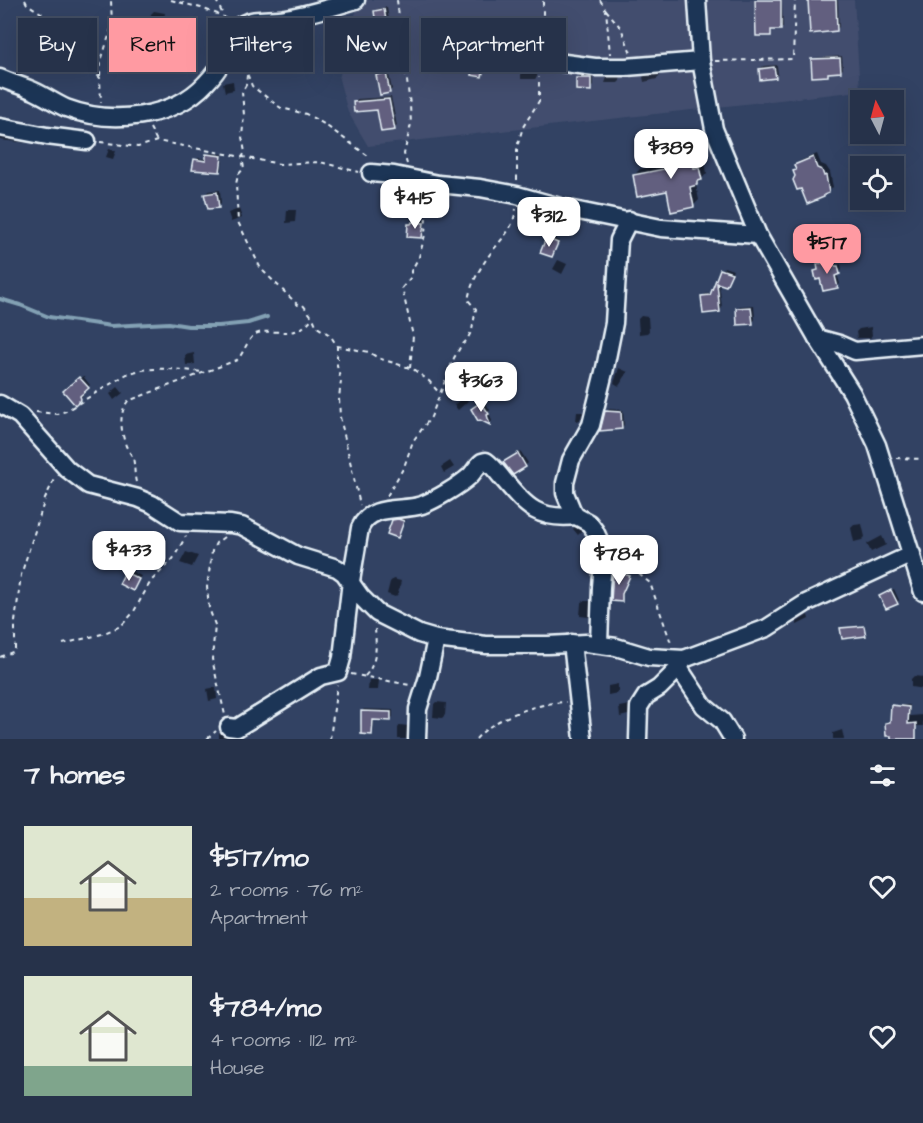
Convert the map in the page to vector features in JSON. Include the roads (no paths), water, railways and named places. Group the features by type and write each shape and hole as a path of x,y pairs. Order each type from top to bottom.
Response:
{"street":[{"path":"0,78 33,90 65,108 95,115 140,116 172,107 194,94 216,72 232,36 240,26 254,20 284,19 356,0"},
{"path":"697,0 700,60 714,129 758,235 852,393 877,445 922,585"},
{"path":"566,63 595,67 636,67 674,61 700,60"},
{"path":"0,127 87,141"},
{"path":"371,173 480,188 662,228 758,235"},
{"path":"598,644 604,551 601,541 589,523 576,516 567,500 565,483 571,460 591,426 614,323 619,240 629,220"},
{"path":"818,338 855,351 923,345"},
{"path":"0,404 21,416 56,457 78,479 88,485 138,498 180,522 224,523 242,526 298,556 337,568 351,581 361,597 377,613 419,634 436,639 486,645 598,644 680,662"},
{"path":"229,727 237,728 321,676 338,672 342,658 351,581 370,516 421,505 468,478 482,462 486,461 534,510 546,516 559,518 576,516"},
{"path":"638,739 639,707 646,696 659,688 680,662 766,628 807,603 912,554"},
{"path":"417,739 418,709 428,678 436,639"},
{"path":"572,643 583,739"},
{"path":"680,662 704,706 722,721 733,739"}],"waterway":[{"path":"0,299 49,317 111,326 169,323 188,326 219,326 248,323 267,317"}]}
